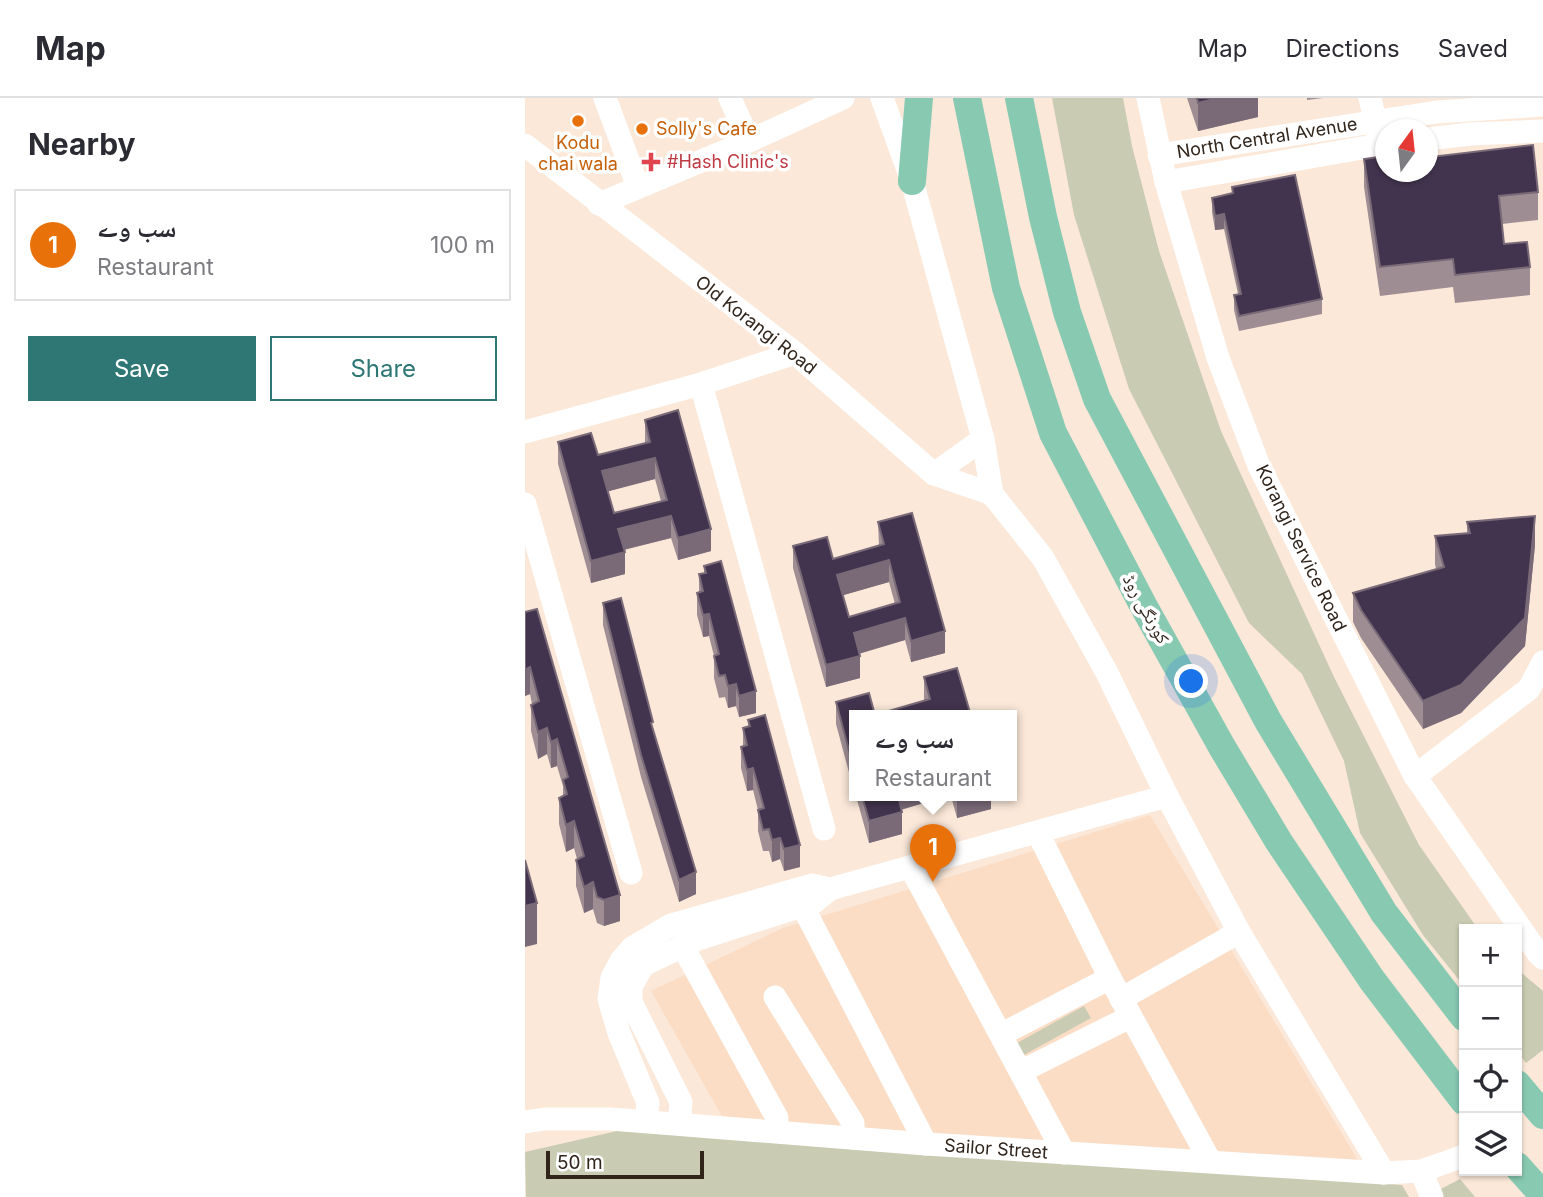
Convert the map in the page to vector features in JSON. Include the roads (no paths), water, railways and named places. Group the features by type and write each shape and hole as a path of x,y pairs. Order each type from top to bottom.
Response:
{"main road":[{"path":"912,181 919,98"},
{"name":"کورنگی روڈ","path":"967,98 1006,288 1053,433 1143,605 1222,747 1279,842 1372,980 1459,1094"},
{"path":"1019,98 1043,217 1067,312 1097,399 1268,721 1384,913 1459,1010"},
{"path":"1522,1090 1543,1115"},
{"path":"1522,1172 1543,1195"}],"street":[{"path":"605,98 638,187"},
{"path":"730,98 749,141"},
{"path":"599,204 843,98"},
{"path":"882,98 912,181 983,439 992,494 1043,558 1106,671 1167,796 1239,932 1384,1174"},
{"name":"Korangi Service Road","path":"1148,98 1165,182 1217,358 1259,466 1415,776 1543,958"},
{"path":"1370,98 1375,121"},
{"name":"North Central Avenue","path":"1389,119 1437,112 1543,105"},
{"name":"North Central Avenue","path":"1159,155 1375,121"},
{"path":"1438,138 1543,131"},
{"name":"Old Korangi Road","path":"525,145 795,353 934,474 992,494"},
{"name":"North Central Avenue","path":"1165,182 1375,145"},
{"path":"525,432 701,384 795,353"},
{"path":"701,384 824,829"},
{"path":"934,474 983,439"},
{"path":"525,504 631,873"},
{"path":"1415,776 1529,689 1543,662"},
{"path":"646,1121 648,1103 618,1033 609,999 612,978 632,948 671,925 812,885 830,888 911,868 1167,796"},
{"path":"1038,833 1110,978 1210,1161"},
{"path":"911,868 1065,1153"},
{"path":"679,1124 681,1102 631,1002 631,987 643,965 682,945 814,902 830,888"},
{"path":"802,905 926,1144"},
{"path":"1022,1071 1126,1008 1239,932"},
{"path":"682,945 777,1118 776,1131"},
{"path":"1002,1034 1110,978"},
{"path":"775,998 853,1123 853,1138"},
{"name":"Sailor Street","path":"525,1122 545,1119 646,1121 926,1144 1384,1174 1421,1171 1459,1158"},
{"path":"1421,1171 1433,1197"}],"place":[{"name":"Kodu chai wala","path":"578,121"},
{"name":"Solly's Cafe","path":"642,129"},
{"name":"#Hash Clinic's","path":"651,162"},
{"name":"سب وے","path":"933,882"}]}
